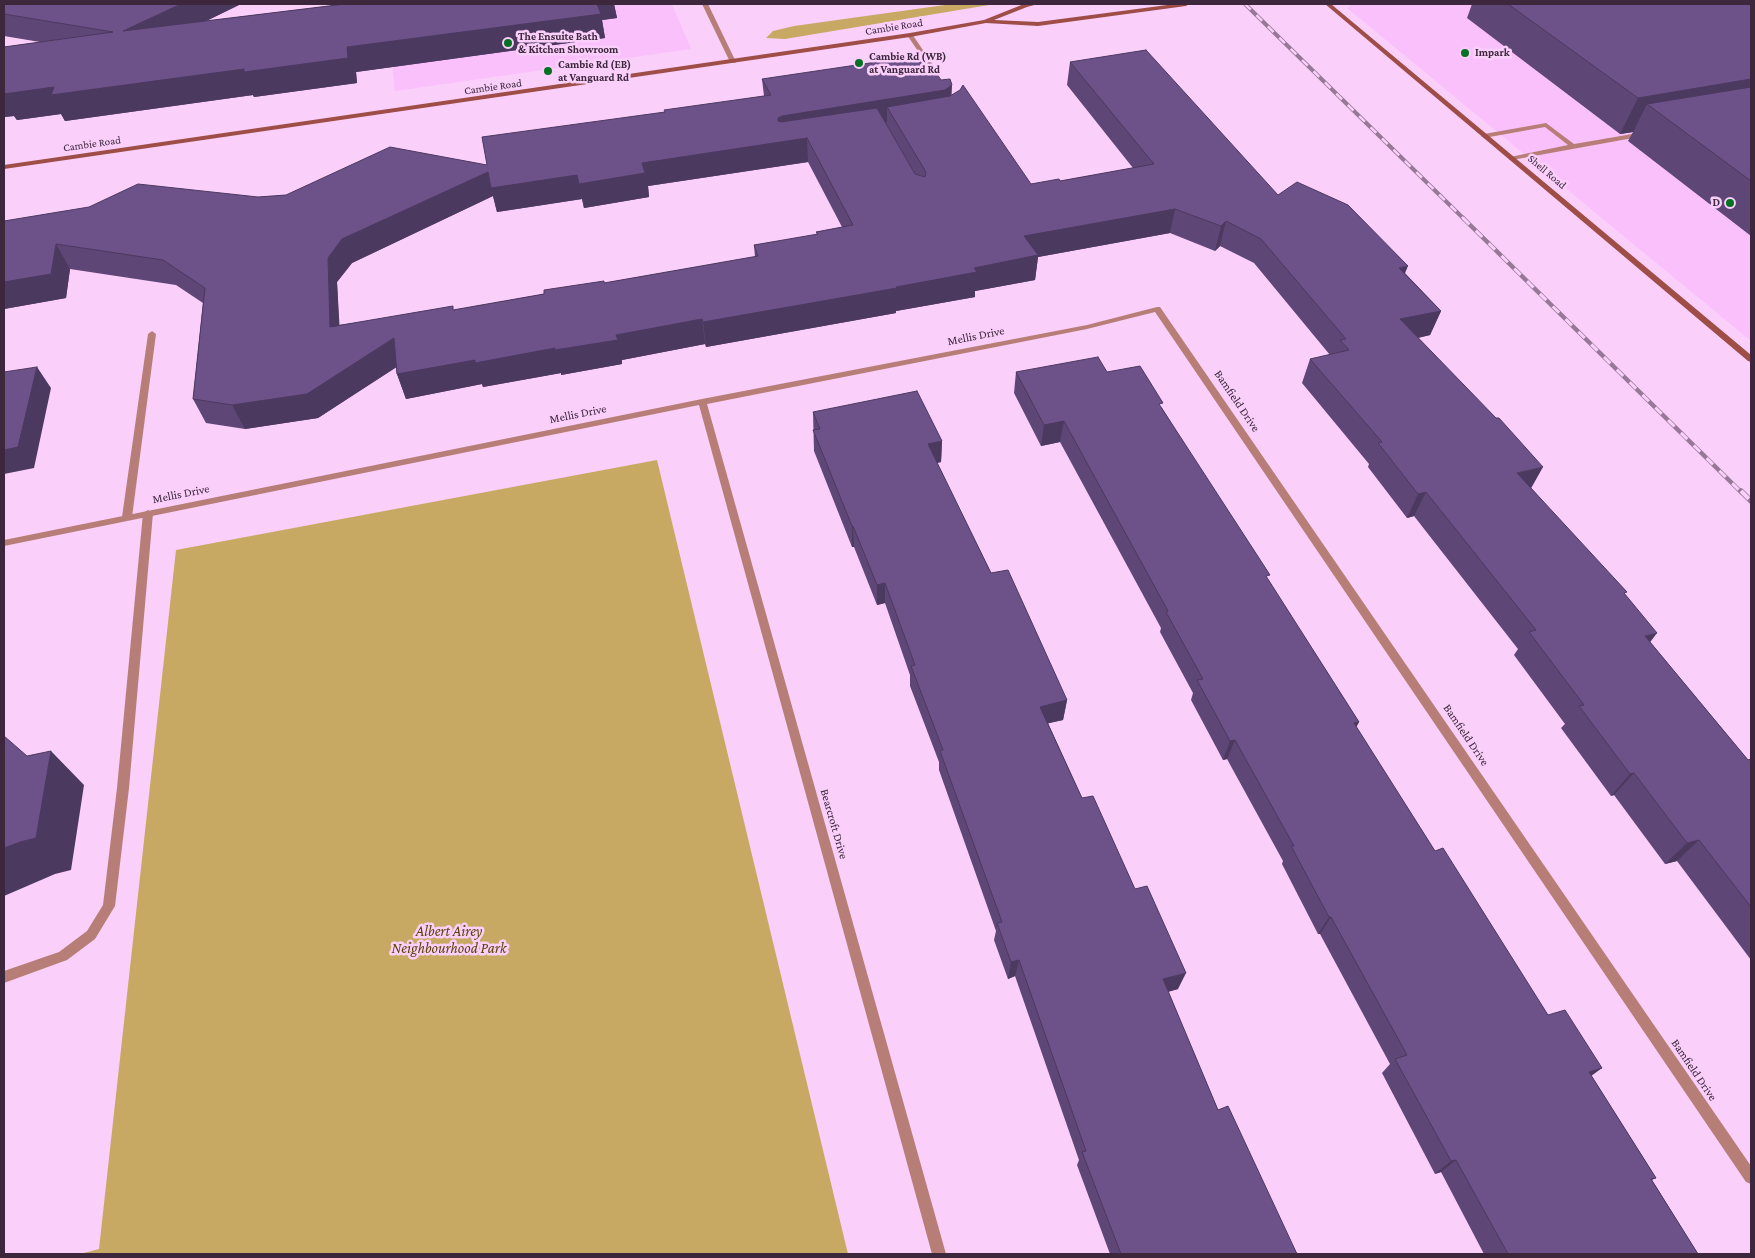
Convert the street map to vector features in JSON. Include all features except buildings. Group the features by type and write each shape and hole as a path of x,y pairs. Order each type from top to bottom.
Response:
{"main road":[{"name":"Cambie Road","path":"985,22 1026,5 1036,4"},
{"name":"Cambie Road","path":"4,167 733,62 985,22 1038,24 1186,4"},
{"name":"Shell Road","path":"1328,4 1751,359"}],"street":[{"path":"705,4 733,62"},
{"path":"910,35 938,76"},
{"path":"1484,136 1546,125 1573,146"},
{"path":"1512,158 1648,133"},
{"name":"Mellis Drive","path":"4,543 702,402 1087,327 1157,309"},
{"name":"Bamfield Drive","path":"1157,309 1751,1177"},
{"path":"127,517 152,334"},
{"name":"Bearcroft Drive","path":"702,402 939,1254"},
{"path":"4,977 63,956 92,935 109,906 123,788 148,513"}],"shaded area":[{"path":"386,4 672,4 691,49 395,91"},
{"path":"1352,4 1751,4 1751,341 1347,8"}],"green space":[{"path":"952,4 995,4 785,39 766,38 773,31 794,26"},
{"name":"Albert Airey Neighbourhood Park","path":"657,460 848,1254 80,1254 99,1249 176,550"}],"railway":[{"path":"1245,4 1464,219"},
{"path":"1463,218 1742,493"},
{"path":"1741,491 1751,501"}],"place":[{"name":"The Ensuite Bath & Kitchen Showroom","path":"508,43"},
{"name":"Impark","path":"1465,53"},
{"name":"Cambie Rd (WB) at Vanguard Rd","path":"859,63"},
{"name":"Cambie Rd (EB) at Vanguard Rd","path":"548,71"},
{"name":"D","path":"1730,203"}]}
